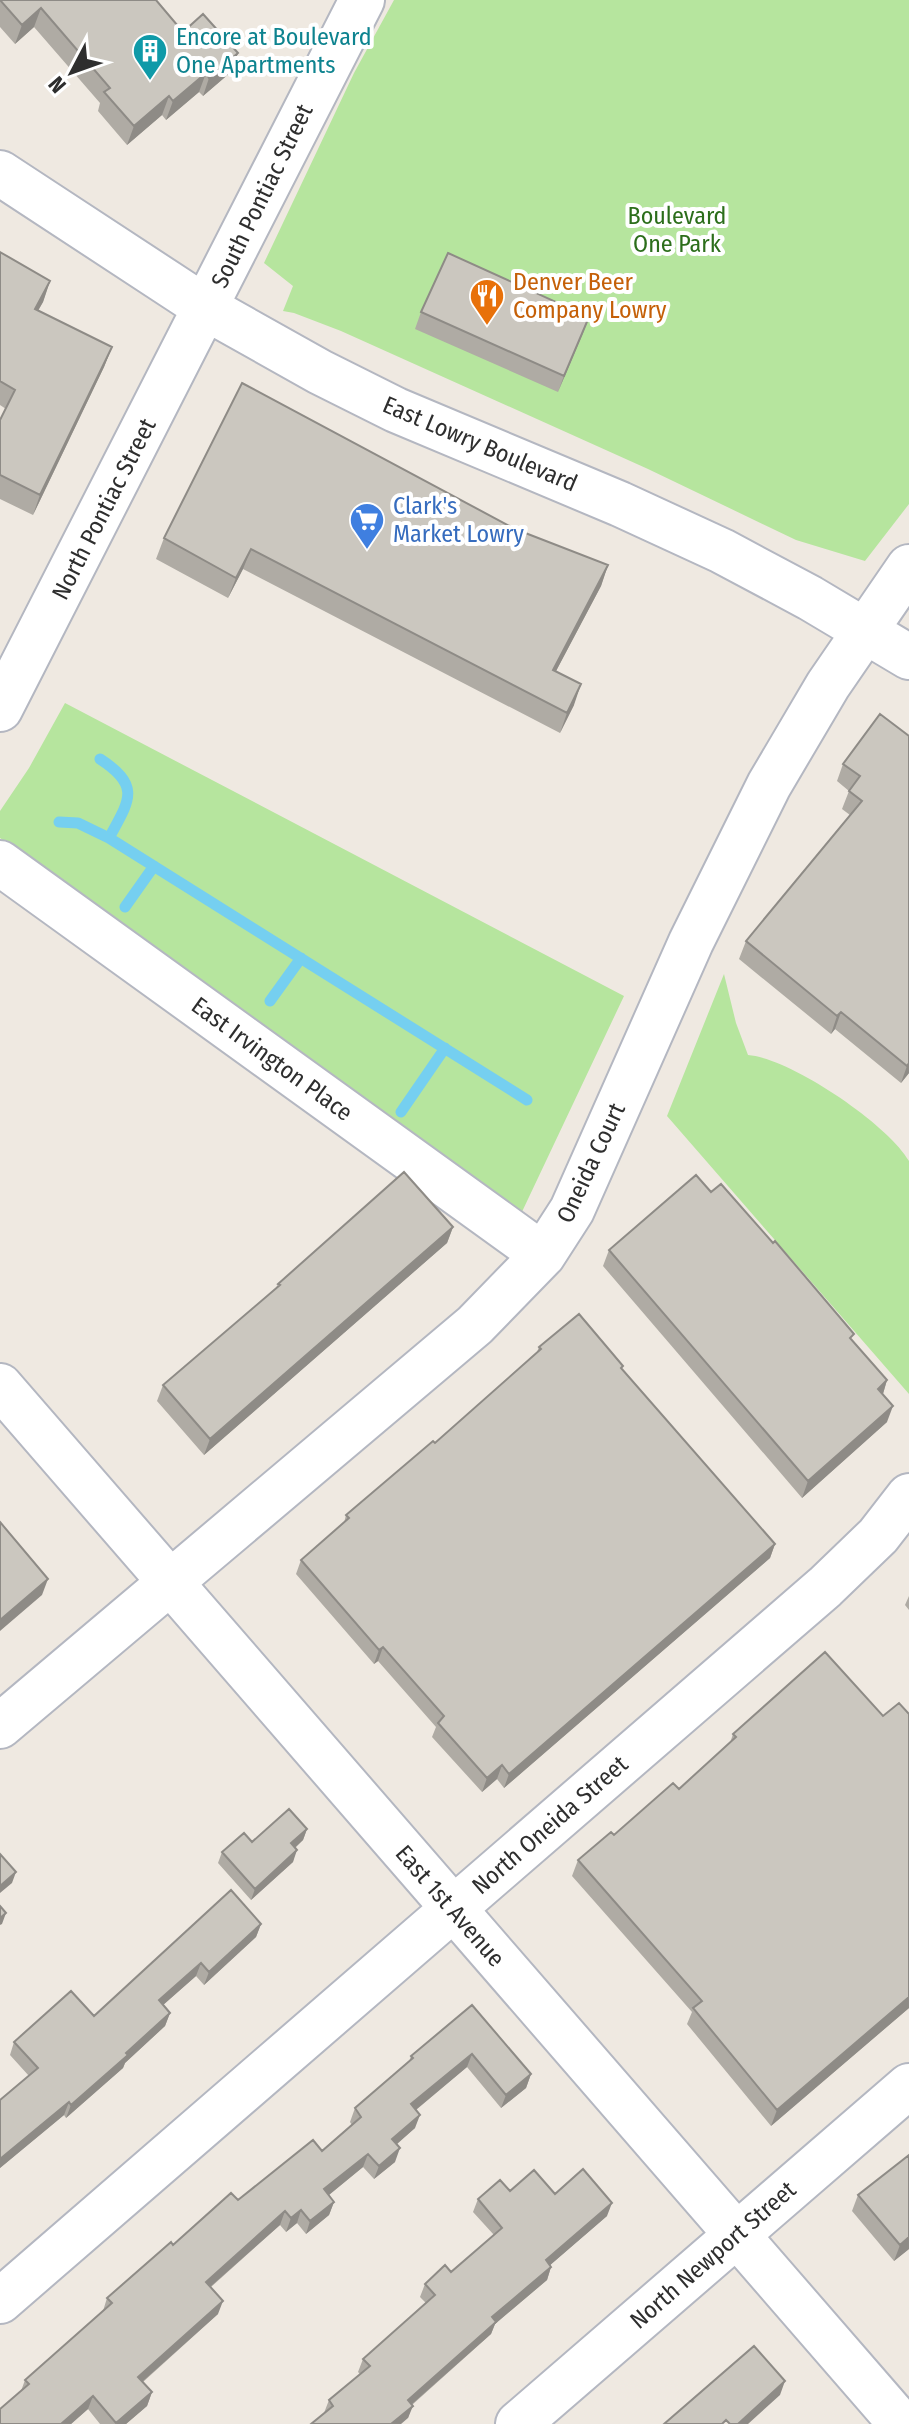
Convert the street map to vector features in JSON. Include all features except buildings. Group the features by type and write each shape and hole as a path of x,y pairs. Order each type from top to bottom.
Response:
{"street":[{"name":"South Pontiac Street","path":"206,308 362,0"},
{"name":"East Lowry Boulevard","path":"0,147 62,211"},
{"name":"East Lowry Boulevard","path":"0,173 206,308 320,372 396,410 620,504 744,562 909,657"},
{"name":"North Pontiac Street","path":"0,709 206,308"},
{"name":"Oneida Court","path":"0,1726 475,1325 543,1255 578,1198 686,953 769,785 864,630 909,567"},
{"name":"East Irvington Place","path":"0,863 543,1255"},
{"name":"East 1st Avenue","path":"0,1386 901,2424"},
{"name":"North Oneida Street","path":"0,2301 835,1578 878,1536 909,1496"},
{"name":"North Newport Street","path":"518,2424 909,2086"}],"green space":[{"name":"Boulevard One Park","path":"394,0 909,0 909,504 865,561 796,540 648,469 341,331 283,311 293,286 264,263 354,73"},
{"path":"65,703 624,996 520,1216 0,838 0,811 29,768"},
{"path":"724,974 736,1023 748,1055 788,1068 836,1095 881,1129 909,1161 909,1394 667,1116"}],"waterway":[{"path":"100,759 127,786 126,804 109,838"},
{"path":"59,822 78,823 109,838 527,1100"},
{"path":"125,907 154,866"},
{"path":"270,1001 301,958"},
{"path":"401,1112 445,1048"}],"place":[{"name":"Encore at Boulevard One Apartments","path":"150,82"},
{"name":"Denver Beer Company Lowry","path":"487,327"},
{"name":"Clark's Market Lowry","path":"367,551"}]}
